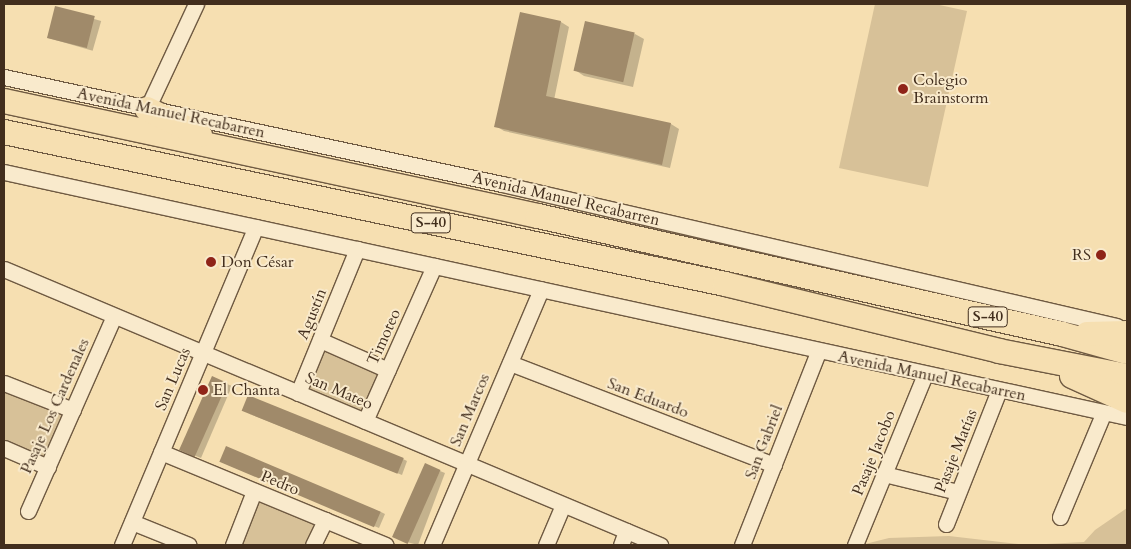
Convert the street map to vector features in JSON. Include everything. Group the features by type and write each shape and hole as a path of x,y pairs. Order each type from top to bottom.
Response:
{"main road":[{"name":"Avenida Manuel Recabarren","path":"4,101 233,152 538,216 1062,334 1127,352"},
{"path":"146,109 233,152"},
{"name":"S-40","path":"4,132 725,284 999,351 1127,376"},
{"path":"1062,334 1127,333"},
{"path":"999,351 1081,379 1127,401"}],"street":[{"path":"146,109 196,4"},
{"name":"Avenida Manuel Recabarren","path":"4,77 502,184 1127,329"},
{"name":"Avenida Manuel Recabarren","path":"4,172 542,289 1102,414 1127,417"},
{"name":"San Lucas","path":"122,545 256,227"},
{"name":"Agustín","path":"298,393 357,249"},
{"name":"Timoteo","path":"365,421 434,266"},
{"name":"San Mateo","path":"4,269 563,505 624,538 660,545"},
{"name":"San Marcos","path":"432,545 542,289"},
{"name":"Pasaje Los Cardenales","path":"28,510 114,316"},
{"path":"320,340 388,370"},
{"name":"San Gabriel","path":"742,545 818,352"},
{"name":"San Eduardo","path":"510,364 774,465"},
{"name":"Pasaje Jacobo","path":"855,545 925,374"},
{"path":"4,383 73,410"},
{"name":"Pasaje Matías","path":"946,524 998,390"},
{"path":"1060,517 1102,414"},
{"path":"4,448 48,467"},
{"name":"Pedro","path":"161,452 386,545"},
{"path":"884,474 958,492"},
{"path":"233,545 254,491"},
{"path":"546,545 563,505"},
{"path":"313,545 325,520"},
{"path":"132,522 189,545"}],"shaded area":[{"name":"Colegio Brainstorm","path":"875,4 935,4 967,11 928,187 839,168"},
{"path":"325,350 378,375 361,413 307,388"},
{"path":"4,388 66,413 45,460 4,442"},
{"path":"254,492 322,521 311,545 234,545"},
{"path":"1127,508 1127,545 1027,545 1084,542 1095,530"},
{"path":"949,536 1027,545 861,545 889,538"}],"building":[{"path":"55,6 95,16 87,48 47,38"},
{"path":"520,12 561,21 546,96 671,123 662,165 494,127"},
{"path":"585,21 635,32 623,82 574,71"},
{"path":"212,376 228,383 195,457 179,450"},
{"path":"248,395 404,458 397,474 242,411"},
{"path":"226,446 381,512 374,527 219,462"},
{"path":"425,463 441,470 408,544 392,537"}],"place":[{"name":"Colegio Brainstorm","path":"903,89"},
{"name":"RS","path":"1101,255"},
{"name":"Don César","path":"211,262"},
{"name":"El Chanta","path":"203,390"}]}
